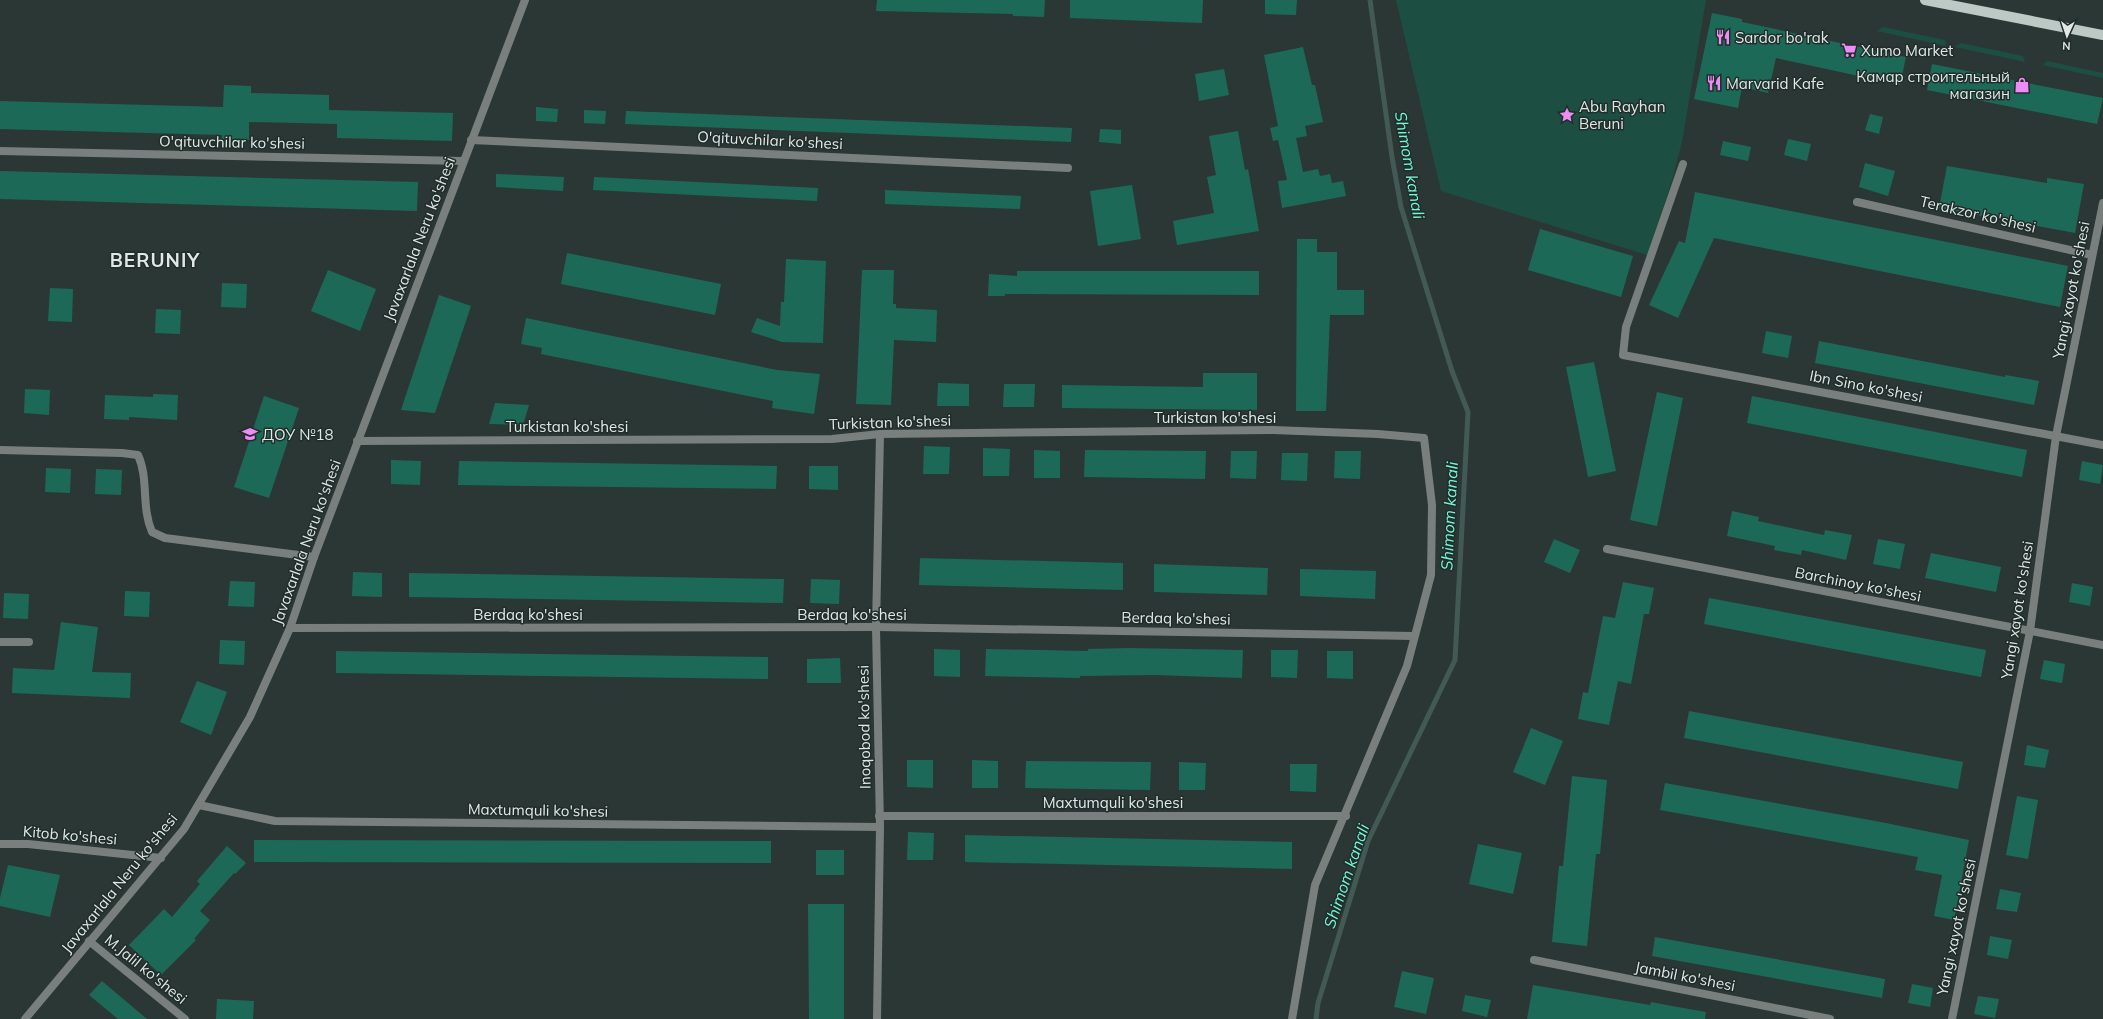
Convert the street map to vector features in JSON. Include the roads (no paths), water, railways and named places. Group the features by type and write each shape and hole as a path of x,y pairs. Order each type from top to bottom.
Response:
{"main road":[{"path":"1925,0 2103,36"}],"street":[{"name":"Javaxarlala Neru ko'shesi","path":"26,1019 184,829 250,717 290,628 314,557 357,441 525,0"},
{"name":"O'qituvchilar ko'shesi","path":"471,140 1068,168"},
{"name":"O'qituvchilar ko'shesi","path":"0,151 463,161"},
{"name":"Ibn Sino ko'shesi","path":"1683,164 1628,321 1623,355 2103,445"},
{"name":"Terakzor ko'shesi","path":"1857,202 2092,255"},
{"name":"Yangi xayot ko'shesi","path":"1952,1019 2030,631 2056,436 2103,203"},
{"name":"Turkistan ko'shesi","path":"357,441 832,438 880,434 1273,430 1378,434 1424,438 1432,505 1431,575 1414,636"},
{"name":"Inoqobod ko'shesi","path":"877,1019 880,827 876,627 880,434"},
{"path":"0,450 122,453 138,455 142,466 146,518 152,532 165,538 314,557"},
{"name":"Barchinoy ko'shesi","path":"1607,549 2103,645"},
{"name":"Berdaq ko'shesi","path":"290,628 876,627 1414,636"},
{"path":"1292,1019 1315,885 1346,816 1407,666 1414,636"},
{"path":"0,642 29,642"},
{"name":"Maxtumquli ko'shesi","path":"199,804 275,821 880,827"},
{"name":"Maxtumquli ko'shesi","path":"879,816 1346,816"},
{"name":"Kitob ko'shesi","path":"0,844 28,844 161,858"},
{"name":"M.Jalil ko'shesi","path":"90,941 185,1019"},
{"name":"Jambil ko'shesi","path":"1534,960 1830,1019"}],"waterway":[{"name":"Shimom kanali","path":"1316,1019 1318,1003 1368,841 1455,660 1468,412 1452,371 1401,207 1392,157 1370,0"}],"place":[{"name":"Sardor bo'rak","path":"1723,37"},
{"name":"Xumo Market","path":"1849,50"},
{"name":"Marvarid Kafe","path":"1714,83"},
{"name":"Камар строительный магазин","path":"2022,85"},
{"name":"Abu Rayhan Beruni","path":"1567,115"},
{"name":"ДОУ №18","path":"250,434"}],"district":[{"name":"BERUNIY","path":"155,260"}]}
